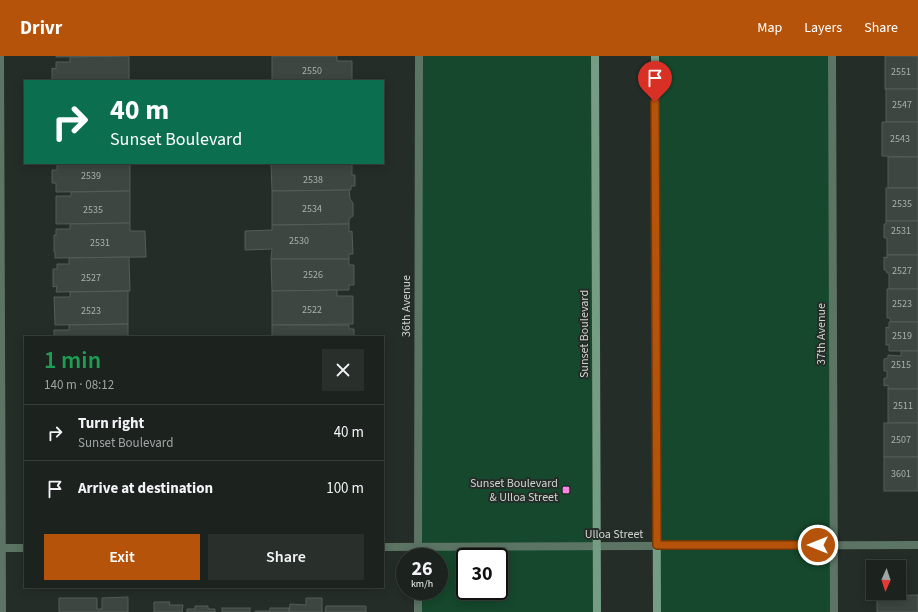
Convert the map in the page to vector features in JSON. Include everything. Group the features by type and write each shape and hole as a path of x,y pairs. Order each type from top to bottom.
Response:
{"main road":[{"name":"Sunset Boulevard","path":"595,56 597,612"},
{"path":"655,56 657,612"}],"street":[{"path":"0,56 2,612"},
{"name":"36th Avenue","path":"418,546 419,56"},
{"name":"37th Avenue","path":"832,56 834,612"},
{"name":"Ulloa Street","path":"384,547 918,545"},
{"path":"1,548 24,548"},
{"path":"418,600 418,612"}],"green space":[{"path":"419,56 595,56 597,612 418,612 418,600 448,600 448,548 418,548"},
{"path":"655,56 832,56 834,612 657,612"}],"building":[{"path":"56,56 129,56 56,57"},
{"path":"129,56 129,80 52,80 52,68 56,69 56,62 70,62 70,57"},
{"path":"272,56 337,56 337,61 352,61 352,80 272,80"},
{"path":"885,56 918,56 918,89 885,89"},
{"path":"886,89 918,89 918,122 886,122"},
{"path":"882,122 918,122 918,157 882,156"},
{"path":"888,157 918,157 918,188 888,188"},
{"path":"57,164 130,164 130,191 56,192 56,183 52,183 52,170 57,170"},
{"path":"271,164 352,164 352,175 355,175 355,186 351,186 351,190 272,191"},
{"path":"886,188 918,188 918,221 886,221"},
{"path":"349,190 350,199 353,203 353,216 349,219 349,224 272,225 272,191"},
{"path":"130,191 130,223 56,224 56,196 71,196 71,192"},
{"path":"886,221 918,221 918,255 887,255 887,238 884,238 884,224 886,224"},
{"path":"130,223 130,231 145,231 146,257 55,258 54,235 56,235 56,229 70,229 70,224"},
{"path":"349,224 349,232 352,231 353,254 349,254 349,259 271,259 272,249 245,250 245,231 272,230 272,225"},
{"path":"887,255 918,255 918,289 889,289 889,273 884,270 884,257 887,258"},
{"path":"129,257 130,291 56,292 57,286 53,287 53,269 57,269 57,264 69,264 69,258"},
{"path":"271,259 349,259 349,265 354,265 354,285 349,285 349,290 272,291"},
{"path":"887,289 918,289 918,322 891,322 890,318 887,318"},
{"path":"337,290 337,296 353,296 353,324 272,325 272,291"},
{"path":"128,291 128,324 55,325 54,297 70,297 70,292"},
{"path":"889,322 918,322 918,351 889,351 889,345 886,345 886,327 889,328"},
{"path":"128,324 128,336 54,336 54,330 69,330 69,325"},
{"path":"272,325 349,325 349,329 354,329 354,336 272,336"},
{"path":"901,351 918,351 918,389 888,389 888,385 884,386 884,378 887,378 887,371 884,371 884,359 888,358 888,355 901,356"},
{"path":"888,389 918,389 918,423 888,423"},
{"path":"884,423 918,423 918,457 884,457"},
{"path":"884,457 918,457 918,491 884,491"},
{"path":"906,595 918,595 918,612 877,612 877,600 906,600"},
{"path":"128,597 128,612 59,612 59,598 97,598 97,609 102,609 102,598"},
{"path":"306,598 322,598 322,612 289,612 290,604 306,605"},
{"path":"154,602 170,602 169,605 183,605 182,612 154,612"},
{"path":"195,606 208,606 208,609 215,609 215,612 187,612 187,609 195,609"},
{"path":"326,606 366,606 366,612 325,612"},
{"path":"222,608 250,608 250,612 222,612"},
{"path":"270,608 289,608 289,612 255,612 270,611"}],"place":[{"name":"Sunset Boulevard & Ulloa Street","path":"566,490"}],"route":[{"path":"655,102 657,545 818,545"}]}
